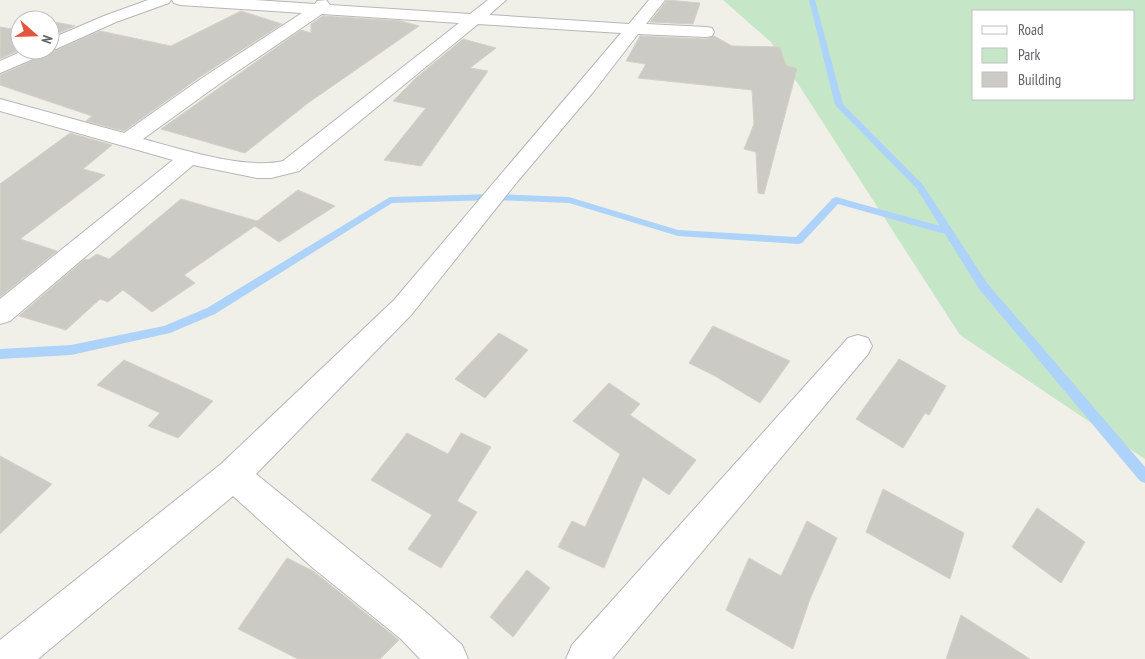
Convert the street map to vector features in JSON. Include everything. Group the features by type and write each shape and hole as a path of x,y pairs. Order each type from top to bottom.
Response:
{"street":[{"path":"60,41 110,19 163,0"},
{"path":"180,0 323,4 476,18 706,32"},
{"path":"0,105 189,158 258,172 271,172 290,166 498,0"},
{"path":"8,659 233,475 403,307 492,197 588,87 657,0"},
{"path":"128,140 323,4"},
{"path":"0,68 17,60"},
{"path":"0,126 24,112"},
{"path":"0,314 189,158"},
{"path":"586,659 858,346"},
{"path":"233,475 326,555 414,626 448,659"}],"green space":[{"path":"723,0 1145,0 1145,459 960,335 771,42"}],"building":[{"path":"667,0 700,3 693,24 650,22"},
{"path":"241,11 282,24 204,74 124,131 86,121 92,116 0,85 0,75 34,60 60,60 60,49 100,31 171,46"},
{"path":"323,16 401,21 419,26 308,103 245,153 161,129 301,30 311,33 311,24"},
{"path":"60,23 75,26 60,33"},
{"path":"0,27 10,29 10,54 0,59"},
{"path":"640,36 706,39 714,36 732,46 780,47 786,65 797,69 764,194 758,193 756,152 744,149 754,124 752,90 638,78 646,64 626,61"},
{"path":"463,39 496,48 470,68 488,71 421,166 384,160 426,108 393,101 416,78"},
{"path":"70,133 112,145 83,169 105,175 20,239 57,251 0,297 0,184"},
{"path":"298,190 335,206 279,242 255,226 184,275 195,283 152,312 123,290 108,302 100,299 66,330 19,316 85,259 88,260 97,254 109,259 181,199 257,221"},
{"path":"713,326 790,361 760,403 689,363"},
{"path":"499,333 528,350 485,398 455,379"},
{"path":"899,359 946,386 929,415 925,413 903,448 856,419"},
{"path":"124,360 213,401 178,438 148,426 160,413 97,385"},
{"path":"609,383 640,404 630,415 696,460 669,495 643,477 604,568 558,547 572,521 585,527 620,454 573,421"},
{"path":"407,433 448,454 461,433 491,447 457,501 477,512 441,568 408,549 432,515 371,480"},
{"path":"0,456 52,484 0,534"},
{"path":"883,489 964,533 950,579 866,532"},
{"path":"1037,508 1085,542 1061,583 1012,547"},
{"path":"807,521 837,538 810,599 793,649 726,610 749,558 781,576"},
{"path":"287,558 313,571 399,640 380,659 298,659 238,629"},
{"path":"527,570 550,588 513,637 490,617"},
{"path":"961,615 1030,659 946,659"}],"waterway":[{"path":"812,0 839,105 920,187 949,232"},
{"path":"0,354 71,350 166,330 211,311 390,200 494,197 569,200 678,233 798,241 836,200 949,232"},
{"path":"949,232 983,286 1145,477"}]}
